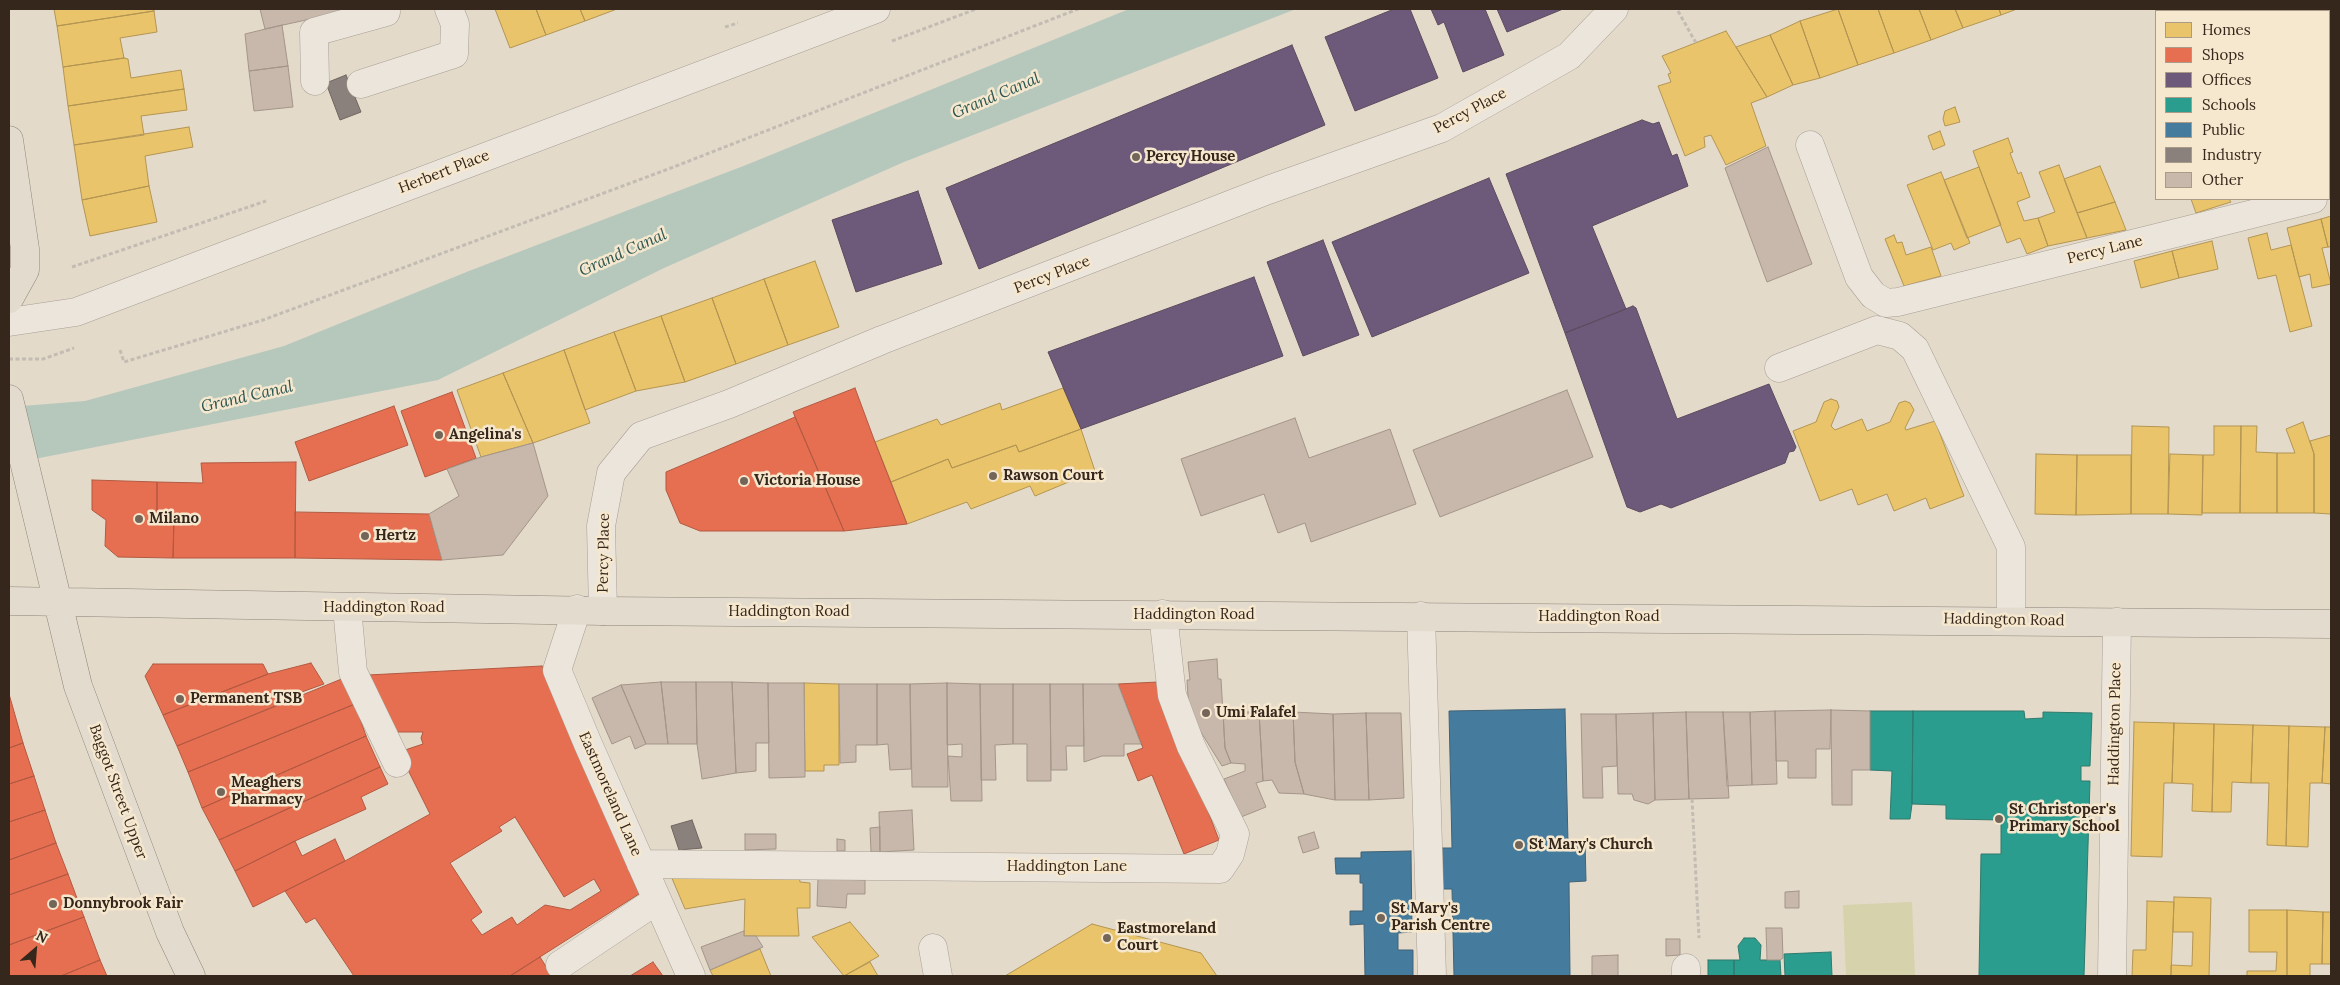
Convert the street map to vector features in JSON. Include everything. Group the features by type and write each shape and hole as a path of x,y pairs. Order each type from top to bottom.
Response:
{"main road":[{"path":"9,140 25,250 26,270 9,298"},
{"name":"Baggot Street Upper","path":"9,399 78,686 170,932 191,976"},
{"name":"Haddington Road","path":"9,601 347,608 2331,624"}],"street":[{"path":"361,84 454,54 455,24 449,9"},
{"name":"Herbert Place","path":"9,322 76,312 876,9"},
{"name":"Percy Place","path":"590,610 601,526 611,473 641,436 729,404 882,340 1268,190 1442,128 1569,56 1614,9"},
{"path":"315,81 314,32 385,10"},
{"name":"Percy Lane","path":"1810,145 1859,277 1872,295 1886,302 1898,302 2309,200"},
{"path":"1779,368 1877,330 1900,336 1915,350 2011,547 2011,620"},
{"path":"347,608 353,672 397,764"},
{"name":"Eastmoreland Lane","path":"590,610 558,670 588,744 691,976"},
{"name":"Haddington Lane","path":"641,864 1220,869 1230,854 1235,834 1191,746 1172,695 1163,614"},
{"path":"1421,616 1432,976"},
{"name":"Haddington Place","path":"2112,976 2117,622"},
{"path":"560,965 657,900"},
{"path":"933,948 938,976"}],"path":[{"path":"120,350 124,362 263,320 671,168 1078,9"},
{"path":"1678,11 1696,43"},
{"path":"1692,799 1699,941"}],"shaded area":[{"path":"1912,902 1915,976 1846,976 1843,905"}],"water":[{"name":"Grand Canal","path":"1129,9 1296,9 904,162 664,268 438,380 9,464 9,407 85,401 284,346 469,271 746,165"}],"building: Homes":[{"path":"54,9 154,9 154,11 57,26"},
{"path":"495,9 536,9 546,35 510,48"},
{"path":"536,9 580,9 585,21 546,35"},
{"path":"580,9 617,9 585,21"},
{"path":"1838,9 1878,9 1894,53 1858,65"},
{"path":"1838,9 1858,65 1820,78 1800,21"},
{"path":"1878,9 1919,9 1931,40 1894,53"},
{"path":"1919,9 1955,9 1963,28 1931,40"},
{"path":"1955,9 1999,9 2001,15 1963,28"},
{"path":"1999,9 2017,9 2001,15"},
{"path":"154,11 157,32 120,38 124,58 63,67 57,26"},
{"path":"1800,21 1820,78 1793,85 1770,35"},
{"path":"1726,31 1767,97 1751,103 1766,146 1726,165 1711,135 1704,137 1705,147 1685,156 1658,86 1671,82 1668,74 1671,73 1662,56"},
{"path":"1770,35 1793,85 1767,97 1736,47"},
{"path":"128,59 131,78 181,70 184,89 68,106 63,67"},
{"path":"184,89 187,110 141,116 144,135 74,145 68,106"},
{"path":"1955,107 1960,122 1945,126 1943,119 1945,111"},
{"path":"2331,108 2331,166 2330,162"},
{"path":"189,127 193,147 145,156 149,186 82,200 74,145"},
{"path":"1940,131 1945,145 1933,150 1928,136"},
{"path":"2008,138 2013,152 2010,153 2018,174 2021,172 2030,197 2017,202 2024,221 2038,218 2048,246 2027,254 2020,238 2007,243 1973,151"},
{"path":"2059,165 2087,238 2048,246 2038,218 2055,212 2039,172"},
{"path":"2100,166 2115,202 2077,213 2064,179"},
{"path":"1979,167 2001,225 1967,238 1944,180"},
{"path":"1941,172 1970,243 1954,250 1951,243 1933,250 1907,185"},
{"path":"149,186 157,222 90,236 82,200"},
{"path":"2191,200 2230,200 2231,202 2196,213"},
{"path":"2115,202 2126,230 2087,238 2077,213"},
{"path":"2331,216 2331,247 2328,247 2321,219"},
{"path":"2321,219 2328,247 2322,248 2331,284 2312,288 2310,274 2299,277 2287,228"},
{"path":"2267,233 2271,250 2291,245 2312,326 2290,332 2276,275 2258,279 2248,238"},
{"path":"1894,235 1897,243 1902,242 1906,255 1931,247 1941,276 1904,286 1885,239"},
{"path":"2212,241 2218,269 2179,278 2172,251"},
{"path":"2172,251 2179,278 2141,288 2134,261"},
{"path":"815,261 839,327 788,345 764,279"},
{"path":"764,279 788,345 736,364 712,298"},
{"path":"712,298 736,364 685,382 661,316"},
{"path":"661,316 685,382 636,391 614,332"},
{"path":"614,332 636,391 585,410 564,350"},
{"path":"564,350 590,423 533,443 503,373"},
{"path":"503,373 533,443 481,457 457,390"},
{"name":"Rawson Court","path":"1063,388 1081,429 1019,452 1016,445 952,468 948,459 891,482 875,442 937,419 941,425 1000,403 1002,410"},
{"path":"1831,399 1837,401 1839,407 1831,426 1835,430 1862,419 1867,431 1890,422 1899,403 1905,401 1910,403 1914,410 1905,428 1906,430 1935,421 1964,496 1930,509 1926,498 1894,511 1887,494 1858,505 1852,489 1820,501 1793,431 1816,422 1824,402"},
{"path":"2303,422 2314,454 2314,513 2277,513 2277,453 2295,453 2286,429"},
{"path":"2132,426 2169,427 2168,514 2131,514"},
{"path":"2214,426 2241,426 2240,513 2202,513 2203,455 2214,455"},
{"path":"2241,426 2257,426 2256,452 2277,453 2277,513 2240,513"},
{"name":"Rawson Court","path":"1081,429 1095,471 1035,496 1030,486 971,509 967,502 907,524 891,482 948,459 952,468 1016,445 1019,452"},
{"path":"2331,435 2331,514 2314,513 2314,454 2310,441"},
{"path":"2036,454 2077,455 2076,515 2035,514"},
{"path":"2170,454 2203,455 2202,515 2168,514"},
{"path":"2077,455 2131,455 2131,514 2076,515"},
{"path":"804,683 839,684 839,765 824,765 824,771 805,771"},
{"path":"2134,722 2174,723 2172,783 2164,783 2162,857 2131,856"},
{"path":"2174,723 2214,724 2212,812 2192,811 2193,784 2172,783"},
{"path":"2214,724 2253,725 2251,783 2232,782 2231,812 2212,812"},
{"path":"2253,725 2289,726 2286,846 2267,845 2269,783 2251,783"},
{"path":"2289,726 2325,727 2322,783 2310,783 2308,847 2286,846"},
{"path":"2325,727 2331,727 2331,784 2322,783"},
{"path":"799,875 800,882 810,883 810,908 797,908 799,936 744,936 745,899 685,909 671,876"},
{"path":"2174,897 2211,898 2209,976 2171,976 2171,965 2192,966 2193,932 2173,932"},
{"path":"2147,901 2174,902 2171,976 2132,976 2133,950 2146,950"},
{"path":"2249,910 2287,910 2287,976 2247,976 2247,971 2276,971 2277,952 2249,952"},
{"path":"2287,910 2323,912 2322,964 2310,964 2310,976 2287,976"},
{"path":"2323,912 2331,912 2331,964 2322,964"},
{"path":"850,922 879,956 844,976 812,937"},
{"name":"Eastmoreland Court","path":"1092,924 1201,953 1217,976 1005,976"},
{"path":"760,949 771,976 713,976 710,970"},
{"path":"870,962 878,976 844,976"}],"building: Shops":[{"path":"855,388 907,524 844,531 793,412"},
{"name":"Angelina's","path":"452,392 476,458 425,477 401,411"},
{"path":"394,406 408,445 309,481 295,442"},
{"name":"Victoria House","path":"795,417 844,531 700,531 680,523 666,490 666,472"},
{"path":"296,462 295,558 173,558 174,517 157,517 157,482 203,483 201,463"},
{"name":"Milano","path":"92,480 157,482 157,517 174,517 173,558 118,557 105,546 106,520 92,510"},
{"name":"Hertz","path":"295,512 429,514 442,560 295,558"},
{"path":"311,663 324,684 299,693 301,696 177,746 163,715 268,674"},
{"name":"Permanent TSB","path":"153,664 263,664 268,674 163,715 145,676"},
{"path":"542,666 639,894 510,976 354,976 315,918 306,923 285,891 345,861 430,814 399,752 423,744 421,738 423,732 390,732 368,675","holes":["515,817 564,897 594,879 601,891 570,910 545,905 517,925 512,917 482,935 471,920 482,912 450,863 502,831 499,827"]},
{"path":"344,678 355,704 188,772 177,746"},
{"path":"1158,682 1219,840 1184,854 1152,775 1138,781 1127,754 1143,748 1118,684"},
{"path":"9,694 23,743 9,748"},
{"path":"355,704 366,736 202,808 188,772"},
{"path":"366,736 380,767 219,840 202,808"},
{"path":"23,743 34,776 9,784 9,748"},
{"path":"380,767 388,784 361,797 366,809 235,871 219,840"},
{"path":"34,776 45,810 9,822 9,784"},
{"path":"45,810 56,843 9,860 9,822"},
{"path":"335,839 345,861 253,907 235,871 295,841 302,856"},
{"path":"56,843 68,874 9,895 9,860"},
{"path":"68,874 84,917 9,945 9,895"},
{"path":"84,917 100,960 61,976 9,976 9,945"},
{"path":"540,957 552,976 510,976"},
{"path":"100,960 107,976 61,976"},
{"path":"653,962 663,976 630,976"}],"building: Offices":[{"path":"1394,9 1410,9 1438,78 1355,111 1325,37"},
{"path":"1431,9 1485,9 1504,55 1463,72 1444,22 1438,25"},
{"path":"1497,9 1563,9 1507,32"},
{"name":"Percy House","path":"1292,45 1325,125 979,269 946,188"},
{"path":"1642,120 1653,124 1659,122 1672,156 1677,154 1688,186 1592,226 1626,309 1565,333 1506,174"},
{"path":"1489,178 1529,273 1372,337 1332,242"},
{"path":"918,191 942,264 856,292 832,220"},
{"path":"1323,240 1359,335 1303,356 1267,262"},
{"path":"1254,277 1283,356 1081,429 1048,352"},
{"path":"1633,306 1636,308 1677,419 1769,384 1796,447 1794,451 1789,452 1785,463 1671,508 1661,504 1640,512 1627,507 1565,333"}],"building: Schools":[{"path":"1870,711 1913,711 1912,804 1910,819 1890,819 1892,771 1870,770"},
{"path":"1913,711 2024,711 2025,719 2043,718 2043,712 2092,713 2090,766 2081,766 2081,781 2090,781 2084,976 1979,976 1981,854 2001,854 2001,820 1946,819 1946,805 1912,804"},
{"path":"1744,938 1755,938 1761,945 1760,960 1780,960 1781,976 1734,976 1734,960 1740,960 1738,946"},
{"path":"1831,952 1832,976 1785,976 1784,954"},
{"path":"1708,960 1734,960 1734,976 1708,976"}],"building: Public":[{"name":"St Mary's Church","path":"1565,709 1568,843 1585,842 1586,881 1569,882 1570,976 1454,976 1452,889 1434,889 1433,848 1452,848 1449,711"},
{"name":"St Mary's Parish Centre","path":"1411,851 1412,932 1398,933 1398,950 1413,950 1413,976 1365,976 1364,924 1350,925 1350,911 1363,911 1363,883 1360,883 1360,874 1336,874 1335,858 1361,858 1361,852"}],"building: Industry":[{"path":"346,75 361,112 340,120 326,83"},
{"path":"692,820 702,848 679,850 671,826"}],"building: Other":[{"path":"260,9 356,9 265,29"},
{"path":"282,25 288,66 249,71 245,34"},
{"path":"288,66 293,107 254,111 249,71"},
{"path":"1768,147 1812,264 1767,282 1725,168"},
{"path":"1567,390 1593,457 1440,517 1413,450"},
{"path":"1295,418 1309,458 1390,429 1416,504 1311,542 1305,523 1278,533 1264,494 1201,516 1181,459"},
{"path":"533,443 548,496 503,555 442,560 429,514 459,496 447,469 481,457"},
{"name":"Umi Falafel","path":"1217,659 1218,679 1221,679 1225,748 1231,763 1222,766 1189,713 1187,680 1190,680 1188,662"},
{"path":"661,682 668,744 646,744 621,685"},
{"path":"661,682 696,682 697,744 668,744"},
{"path":"696,682 732,682 736,773 702,779 697,744"},
{"path":"732,682 768,683 769,743 756,743 756,771 736,773"},
{"path":"768,683 804,683 805,777 769,778"},
{"path":"947,683 980,684 982,801 951,801 948,756 962,757 962,744 947,745"},
{"path":"947,683 948,787 912,787 910,684"},
{"path":"839,684 877,684 877,745 856,745 856,762 840,763"},
{"path":"877,684 910,684 911,769 890,770 888,744 877,745"},
{"path":"980,684 1013,684 1013,744 995,745 996,780 981,780"},
{"path":"1013,684 1050,684 1051,781 1027,781 1027,744 1013,744"},
{"path":"1050,684 1083,684 1084,746 1066,746 1067,770 1051,770"},
{"path":"1083,684 1118,684 1141,744 1124,744 1124,756 1102,756 1084,762"},
{"path":"621,685 646,744 635,749 630,736 612,744 592,698"},
{"path":"1831,710 1870,711 1870,770 1852,770 1852,805 1832,805"},
{"path":"1831,710 1830,749 1816,749 1816,778 1788,778 1788,761 1776,761 1775,711"},
{"path":"1775,711 1777,784 1752,785 1750,712"},
{"path":"1223,712 1259,712 1263,781 1256,783 1266,807 1241,817 1224,779 1245,771 1245,764 1231,763 1225,748"},
{"path":"1259,712 1293,712 1295,762 1304,794 1279,793 1272,780 1263,781"},
{"path":"1293,712 1333,714 1335,800 1304,794 1295,762"},
{"path":"1686,712 1689,799 1655,800 1653,713"},
{"path":"1686,712 1723,712 1729,798 1689,799"},
{"path":"1723,712 1750,712 1752,785 1727,786"},
{"path":"1366,713 1401,713 1404,798 1369,800"},
{"path":"1366,713 1369,800 1335,800 1333,714"},
{"path":"1653,713 1655,800 1648,804 1634,800 1632,794 1618,794 1616,714"},
{"path":"1581,714 1616,714 1617,766 1602,767 1603,798 1583,798"},
{"path":"912,810 914,850 880,852 879,812"},
{"path":"880,827 880,852 871,852 870,828"},
{"path":"1314,832 1319,848 1303,853 1298,837"},
{"path":"745,834 776,834 776,849 745,850"},
{"path":"837,839 845,840 845,851 837,851"},
{"path":"818,878 865,880 865,894 847,894 846,908 817,906"},
{"path":"1799,891 1799,908 1785,908 1785,892"},
{"path":"1766,928 1782,928 1783,958 1780,960 1767,960"},
{"path":"744,931 744,936 756,936 763,947 710,970 701,947"},
{"path":"1666,939 1680,939 1680,955 1666,956"},
{"path":"1618,955 1618,976 1592,976 1592,956"}],"place":[{"name":"Percy House","path":"1136,157"},
{"name":"Angelina's","path":"439,435"},
{"name":"Rawson Court","path":"993,476"},
{"name":"Victoria House","path":"744,481"},
{"name":"Milano","path":"139,519"},
{"name":"Hertz","path":"365,536"},
{"name":"Permanent TSB","path":"180,699"},
{"name":"Umi Falafel","path":"1206,713"},
{"name":"Meaghers Pharmacy","path":"221,792"},
{"name":"St Christoper's Primary School","path":"1999,819"},
{"name":"St Mary's Church","path":"1519,845"},
{"name":"Donnybrook Fair","path":"53,904"},
{"name":"St Mary's Parish Centre","path":"1381,918"},
{"name":"Eastmoreland Court","path":"1107,938"}]}
